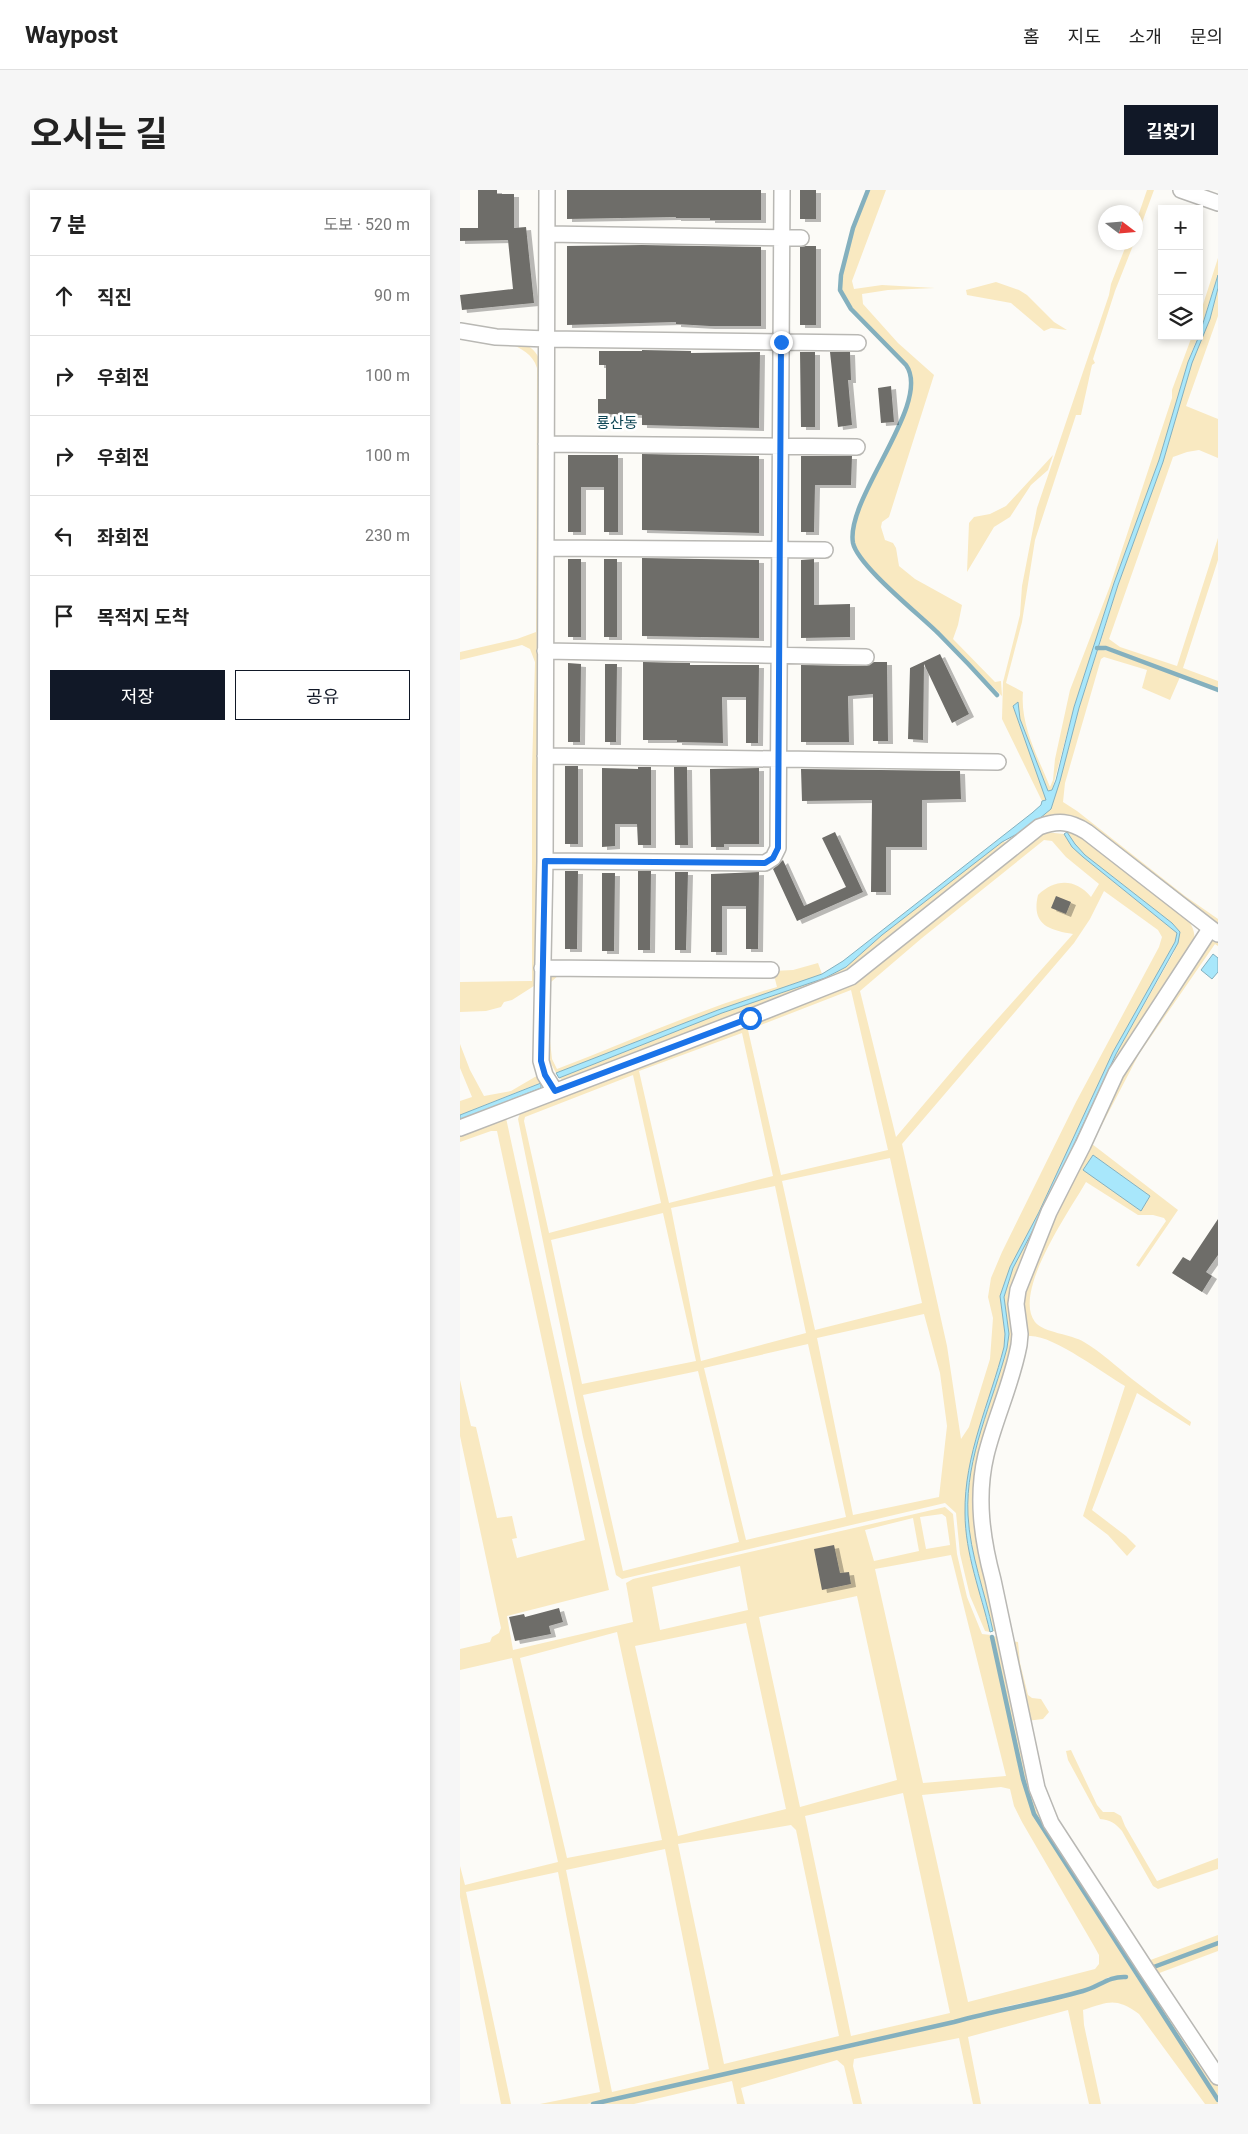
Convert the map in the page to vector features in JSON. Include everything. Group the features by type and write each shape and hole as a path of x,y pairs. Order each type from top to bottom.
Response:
{"street":[{"path":"547,190 545,861 541,1061 545,1075 555,1091"},
{"path":"545,861 765,863 773,858 778,848 782,190"},
{"path":"1180,190 1218,203"},
{"path":"547,234 801,238"},
{"path":"460,331 496,337 547,339 858,343"},
{"path":"546,444 857,447"},
{"path":"546,548 825,550"},
{"path":"545,651 866,657"},
{"path":"545,756 998,762"},
{"path":"460,1128 750,1018 851,977 1039,827 1052,822 1066,822 1086,832 1214,932 1116,1072 1024,1272 1016,1304 1020,1334 1019,1345 986,1456 981,1485 981,1509 985,1552 995,1589 1037,1788 1043,1805 1051,1822 1218,2077"},
{"path":"542,968 770,970"}],"shaded area":[{"path":"869,190 886,190 852,281 854,289 882,285 935,288 888,290 862,294 863,304 898,343 934,375 889,517 882,522 881,527 885,540 893,543 896,548 899,566 915,579 962,605 953,639 995,682 1001,681 1002,696 863,560 855,543 856,524 863,501 900,426 909,402 912,381 907,364 860,317 841,289 842,268 855,225"},
{"path":"1147,190 1154,190 1143,220 1142,205"},
{"path":"1124,250 1131,250 1115,291 1093,359 1095,363 1092,365 1081,415 1076,415 1035,540 1022,622 1006,683 1023,692 1024,717 1027,729 1050,787 1053,780 1055,759 1070,690 1110,586 1172,398 1172,390 1191,340 1196,340 1188,362 1159,460 1114,583 1074,707 1052,790 1048,791 1020,719 1018,703 1013,706 1047,797 1046,800 1042,801 1002,719 1003,682 1020,615 1022,586 1037,508 1109,295 1111,284"},
{"path":"1218,258 1218,275 1203,322 1203,305"},
{"path":"996,282 1019,290 1027,295 1054,322 1067,330 1051,328 1044,331 1011,303 967,295 966,290"},
{"path":"1218,288 1218,316 1186,406 1218,419 1218,458 1199,450 1173,457 1109,639 1120,647 1177,666 1218,538 1218,560 1183,668 1218,681 1218,689 1106,647 1099,647 1118,585 1163,462 1192,363 1210,319"},
{"path":"499,339 519,342 530,347 541,363 537,984 512,1000 504,1002 501,1007 486,1011 460,1012 460,982 532,981 532,768 535,662 530,649 522,645 460,660 460,652 517,639 536,632 537,368 535,362 527,353"},
{"path":"1053,455 1048,470 1031,485 1010,517 994,527 967,572 969,523 974,517 990,514 1006,506"},
{"path":"1098,649 1109,651 1180,677 1170,700 1142,688 1147,670 1104,657 1101,659 1065,783 1063,802 1185,896 1218,919 1218,927 1062,816 853,970 564,1081 559,1078 722,1013 825,978 846,967 882,935 1002,841 1005,842 1051,809 1079,708"},
{"path":"1045,832 1064,834 1105,875 1177,933 1175,942 1113,1052 1039,1212 1010,1267 1000,1296 1005,1334 1004,1347 973,1449 966,1491 965,1513 971,1558 990,1632 985,1631 970,1596 960,1554 956,1513 945,1503 622,1579 616,1575 583,1437 518,1119 520,1113 863,974","holes":["1044,840 1052,841 1066,857 1099,884 1091,897 1078,886 1065,883 1051,886 1038,895 1037,913 1044,924 1050,928 1073,934 896,1137 860,991 922,938","1104,891 1158,930 1162,937 1159,947 1076,1102 991,1278 988,1297 993,1318 990,1359 969,1427 961,1439 947,1346 902,1144 1074,943 1090,919","851,990 888,1150 781,1175 748,1030","742,1033 773,1176 669,1203 639,1071","633,1075 661,1203 549,1233 524,1121 525,1117","890,1158 922,1303 815,1330 782,1181","775,1186 806,1333 701,1361 671,1208","663,1213 696,1361 582,1384 551,1240","924,1314 940,1373 947,1426 939,1497 853,1515 817,1338","808,1344 846,1517 746,1540 704,1368","698,1371 739,1542 623,1571 583,1395"]},
{"path":"1067,832 1083,837 1184,915 1193,928 1194,944 1121,1056 1020,1270 1015,1342 980,1459 1000,1633 993,1631 975,1559 969,1530 968,1494 975,1451 1007,1348 1009,1334 1004,1297 1013,1268 1042,1213 1116,1054 1174,952 1180,932 1172,923 1085,855"},
{"path":"1212,940 1218,941 1218,946 1215,944 1139,1054 1092,1144 1178,1210 1139,1267 1136,1265 1166,1221 1164,1218 1153,1215 1138,1215 1086,1182 1046,1251 1031,1291 1030,1309 1035,1322 1039,1326 1079,1339 1191,1422 1190,1426 1137,1393 1092,1510 1136,1546 1127,1556 1108,1535 1083,1516 1125,1386 1064,1348 1039,1337 1029,1336 1023,1355 1023,1298 1029,1272 1137,1047","holes":["1093,1155 1150,1196 1141,1211 1083,1169"]},
{"path":"818,963 822,974 718,1010 556,1073 547,1056 547,976 560,974 551,982 550,988 550,1041 552,1059 557,1069 694,1015 777,987 773,971 793,970"},
{"path":"460,1044 470,1070 484,1096 511,1091 540,1074 545,1081 460,1115 460,1101 472,1097 460,1068"},
{"path":"506,1118 609,1590 507,1616 513,1650 633,1622 626,1583 633,1579 945,1507 953,1514 957,1554 967,1597 982,1634 991,1635 1021,1779 1033,1814 1135,1975 1215,2096 1218,2104 1205,2104 1139,2014 1118,2003 1106,2003 1083,2010 1084,2025 1101,2104 1089,2104 1068,2010 968,2037 981,2104 973,2104 959,2038 854,2059 853,2066 862,2104 853,2104 844,2066 837,2060 741,2088 745,2104 737,2104 732,2081 634,2104 599,2104 871,2043 1084,1992 1110,1979 1126,1978 1126,1976 1109,1977 1084,1990 624,2096 587,2104 540,2104 600,2092 558,1872 466,1892 511,2104 501,2104 460,1897 460,1866 465,1885 558,1862 512,1658 460,1670 460,1649 490,1642 492,1637 499,1633 501,1628 460,1436 460,1380 471,1426 476,1427 497,1518 512,1516 517,1538 512,1539 517,1558 585,1540 497,1131 491,1131 460,1142 460,1134","holes":["942,1514 946,1517 950,1545 926,1549 920,1517","913,1518 919,1551 874,1561 865,1530","951,1555 1006,1776 923,1783 875,1569","740,1566 748,1610 660,1630 652,1587","857,1596 897,1780 800,1807 759,1617","746,1623 786,1809 678,1836 635,1646","617,1632 662,1840 567,1858 520,1658","1001,1787 1010,1789 1014,1806 1022,1822 1099,1955 1099,1964 1095,1969 968,2002 922,1795","903,1793 950,2013 851,2036 805,1816","791,1825 796,1830 839,2036 724,2064 678,1844","665,1849 709,2069 612,2092 566,1870"]},
{"path":"993,1637 999,1638 1030,1778 1192,2047 1218,2085 1218,2097 1035,1813 1024,1778"},
{"path":"1011,1641 1018,1642 1020,1663 1028,1695 1032,1698 1041,1699 1049,1712 1043,1719 1026,1721"},
{"path":"1071,1750 1097,1805 1103,1812 1114,1812 1121,1816 1157,1881 1218,1858 1218,1869 1158,1889 1153,1886 1122,1831 1112,1822 1100,1819 1068,1760 1066,1751"},
{"path":"1218,1935 1218,1942 1149,1967 1145,1962"},
{"path":"1218,1945 1218,1951 1154,1975 1150,1969"}],"water":[{"path":"1218,275 1218,288 1210,319 1203,336 1203,323"},
{"path":"1197,340 1201,340 1192,363 1163,462 1118,585 1079,708 1051,809 1028,828 1002,842 882,935 846,967 825,978 722,1013 559,1078 556,1073 718,1010 822,974 843,961 1032,813 1041,805 1042,801 1046,800 1013,706 1018,702 1020,719 1048,791 1052,790 1074,707 1114,583 1159,460 1188,362"},
{"path":"1067,832 1085,855 1172,923 1180,932 1178,943 1116,1054 1042,1213 1013,1268 1004,1297 1009,1334 1007,1348 975,1451 968,1493 969,1530 990,1616 993,1631 990,1632 971,1558 965,1513 966,1491 973,1449 1004,1347 1005,1334 1000,1296 1010,1267 1039,1212 1113,1052 1175,942 1177,933 1072,847 1064,834"},
{"path":"1213,954 1218,958 1218,972 1212,979 1201,970"},
{"path":"541,1083 541,1088 460,1120 460,1115"},
{"path":"1093,1155 1150,1196 1141,1211 1083,1170"}],"building":[{"path":"478,190 497,190 497,194 514,194 514,228 526,227 534,303 462,310 460,295 513,289 508,240 460,241 460,228 478,228"},
{"path":"567,190 761,190 761,220 710,220 710,218 676,217 567,219"},
{"path":"800,190 816,190 816,219 800,219"},
{"path":"567,246 761,247 761,326 710,326 676,324 676,322 567,325"},
{"path":"816,246 816,325 800,325 800,247"},
{"path":"599,351 691,351 691,353 760,352 759,428 642,425 642,415 598,414 598,399 606,399 606,365 599,365"},
{"path":"800,352 815,352 815,427 801,427"},
{"path":"830,352 850,352 851,380 848,380 852,425 838,427"},
{"path":"891,386 894,422 881,423 878,388"},
{"path":"642,454 759,456 759,533 642,530"},
{"path":"568,455 618,455 618,532 604,532 604,487 581,487 581,532 568,532"},
{"path":"801,456 852,456 851,485 815,485 814,532 801,532"},
{"path":"642,558 759,560 759,638 642,636"},
{"path":"568,559 581,559 581,637 568,637"},
{"path":"604,559 617,559 617,637 604,637"},
{"path":"814,559 814,605 850,604 850,637 801,638 801,560"},
{"path":"940,654 969,714 952,723 924,664 923,740 908,739 910,668"},
{"path":"643,662 690,663 690,665 759,665 758,743 746,743 746,697 722,697 723,743 643,740"},
{"path":"874,662 887,662 888,741 873,741 873,694 848,696 849,742 801,742 801,665 866,666"},
{"path":"568,663 581,664 580,742 568,742"},
{"path":"605,664 617,664 616,742 605,742"},
{"path":"565,766 578,766 578,844 565,844"},
{"path":"638,767 651,767 651,845 638,845 637,824 615,824 615,846 602,847 602,768 638,769"},
{"path":"674,767 687,767 688,845 675,845"},
{"path":"759,768 759,844 724,844 724,847 711,847 710,769"},
{"path":"801,769 960,771 961,799 922,800 922,847 886,847 886,892 871,892 872,800 802,801"},
{"path":"835,832 863,892 797,921 773,869 783,860 804,906 846,887 822,838"},
{"path":"565,871 578,871 577,949 565,949"},
{"path":"638,871 651,871 650,950 638,950"},
{"path":"675,872 688,872 686,950 675,950"},
{"path":"759,872 758,949 746,949 746,906 722,906 722,952 711,952 711,874"},
{"path":"602,873 615,873 614,951 602,951"},
{"path":"1056,896 1071,902 1066,914 1051,908"},
{"path":"1218,1219 1218,1255 1206,1272 1212,1276 1202,1292 1172,1273 1183,1257 1190,1261"},
{"path":"834,1545 840,1573 849,1572 851,1584 822,1590 814,1549"},
{"path":"559,1608 563,1622 549,1626 551,1634 515,1641 509,1617 524,1614 525,1617"}],"waterway":[{"path":"868,190 853,228 841,275 840,290 851,309 906,365 911,382 908,403 899,426 873,477 854,524 853,543 857,553 877,577 939,634 997,695"},
{"path":"1097,648 1106,648 1218,690"},
{"path":"992,1637 1023,1779 1034,1814 1218,2100"},
{"path":"1151,1968 1218,1943"},
{"path":"593,2104 1051,1999 1089,1989 1114,1978 1126,1977"}],"district":[{"name":"룡산동","path":"617,423"}],"route":[{"path":"750,1018 555,1091 545,1075 541,1061 540,1029 545,861 765,863 773,858 778,848 781,342"}]}
